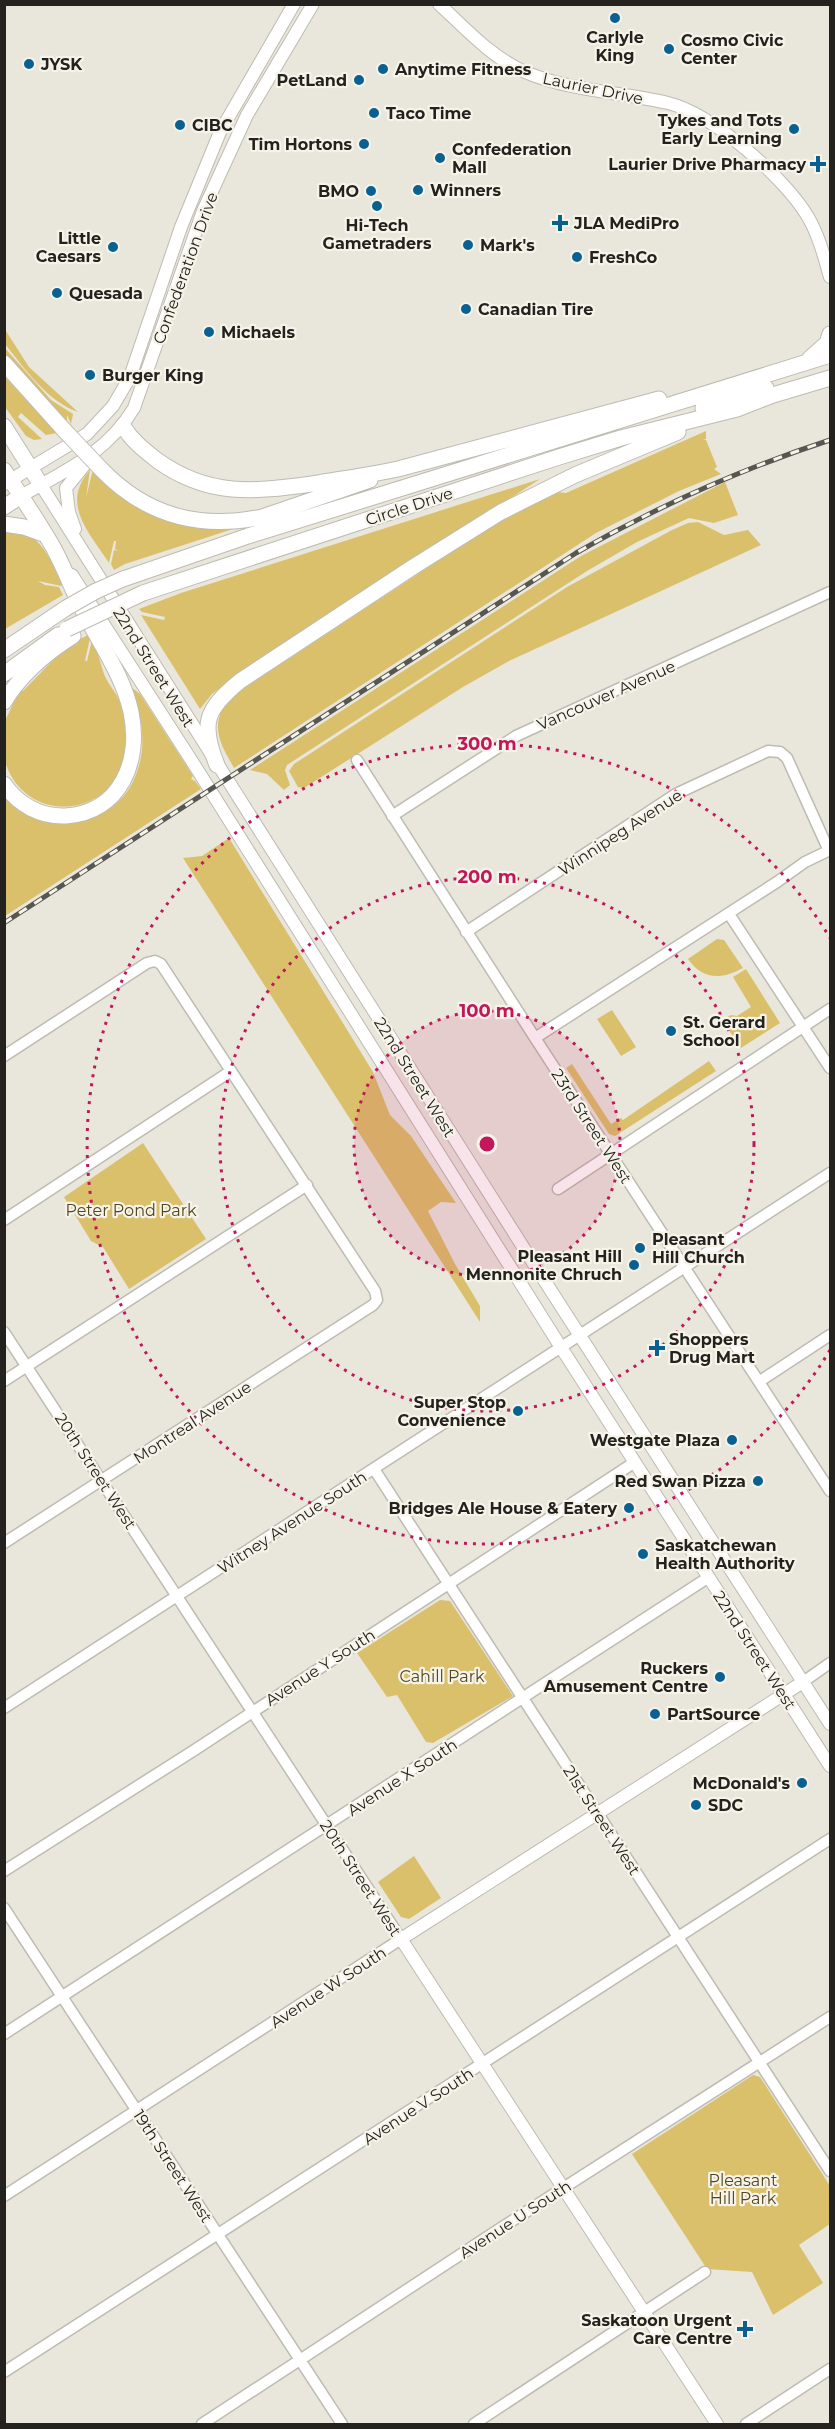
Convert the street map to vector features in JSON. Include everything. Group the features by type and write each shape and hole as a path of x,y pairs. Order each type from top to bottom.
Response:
{"highway":[{"path":"792,367 820,351 831,334"},
{"name":"Circle Drive","path":"4,650 66,608 123,579 248,536 831,355"},
{"path":"4,363 113,482 136,498 161,511 185,519 208,522 262,517 352,488 398,469"},
{"path":"621,438 638,428 831,368"},
{"name":"Circle Drive","path":"4,674 70,633 143,593 621,438 737,409 772,395 831,378"},
{"path":"123,426 132,439 187,479 216,488 245,491 266,490 398,469 658,399 727,388"},
{"path":"217,765 208,744 209,715 219,699 240,681 501,512 575,475 737,409"},
{"name":"22nd Street West","path":"4,426 41,485"},
{"name":"22nd Street West","path":"7,478 54,549"},
{"path":"4,507 21,496"},
{"path":"4,524 15,524 46,535"},
{"path":"4,784 19,801 40,813 56,816 81,814 98,808 110,799 126,777 132,758 133,729 128,701 54,549"},
{"path":"4,702 24,675 70,633"}],"main road":[{"name":"Confederation Drive","path":"7,478 30,469 95,427 113,406 130,377 182,227 220,132 294,4"},
{"name":"Confederation Drive","path":"21,496 99,450 123,426 141,393 195,232 222,168 247,116 313,4"},
{"name":"Laurier Drive","path":"439,4 491,50 523,71 574,86 671,104 694,113 716,126 795,198 819,238 831,277"},
{"path":"83,553 69,513 66,488 99,450"},
{"name":"22nd Street West","path":"41,485 580,1336 831,1724"},
{"name":"22nd Street West","path":"54,549 831,1766"},
{"name":"Avenue W South","path":"401,1939 803,1682"},
{"name":"20th Street West","path":"401,1939 717,2424"}],"street":[{"name":"Vancouver Avenue","path":"392,816 516,736 831,592"},
{"name":"Winnipeg Avenue","path":"466,932 676,794 768,751 780,752 787,758 830,851"},
{"name":"23rd Street West","path":"357,760 466,932 831,1491"},
{"path":"535,1038 729,914 805,862 830,851"},
{"path":"729,914 831,1068"},
{"path":"4,1056 147,963 161,964 307,1185 4,1381"},
{"path":"558,1189 831,1009"},
{"path":"4,1220 231,1071"},
{"name":"Witney Avenue South","path":"4,1708 831,1173"},
{"name":"Montreal Avenue","path":"4,1543 374,1305 377,1300 375,1291 307,1185"},
{"name":"20th Street West","path":"4,1332 401,1939"},
{"path":"760,1381 831,1335"},
{"name":"Avenue Y South","path":"4,1871 635,1462"},
{"name":"21st Street West","path":"374,1469 831,2171"},
{"name":"Avenue X South","path":"4,2034 709,1577"},
{"path":"803,1682 831,1663"},
{"name":"Avenue V South","path":"4,2372 831,1839"},
{"name":"19th Street West","path":"4,1908 342,2424"},
{"name":"Avenue W South","path":"4,2196 401,1939"},
{"name":"Avenue U South","path":"202,2424 563,2188 831,2017"},
{"path":"474,2424 705,2272"},
{"path":"746,2424 831,2369"}],"green space":[{"path":"4,328 29,367 78,412 56,400 29,374 5,344"},
{"path":"4,347 51,400 73,414 71,424 67,415 67,421 5,354"},
{"path":"4,376 57,433 46,435 21,413 18,417 42,439 34,440 26,436 5,407"},
{"path":"706,431 706,439 703,440 706,440 717,467 714,469 721,474 679,491 596,533 234,768 221,743 218,729 220,715 216,713 247,686 497,522 558,492 566,493"},
{"path":"93,469 133,505 177,524 233,529 125,564 114,570 111,564 114,550 118,551 115,549 116,541 114,541 109,563 86,529 78,506 81,482 90,470 86,498"},
{"path":"540,479 237,676 212,694 200,709 141,615 164,620 165,617 142,612 139,609 181,593"},
{"path":"725,482 738,515 714,523 689,518 637,542 587,571 287,765 285,770 290,785 284,790 267,774 250,770 581,556"},
{"path":"698,522 724,535 748,530 761,545 509,661 463,687 304,788 298,787 289,771 294,764 567,587 672,530 688,523"},
{"path":"5,529 27,534 35,539 42,546 64,584 61,586 38,581 45,585 59,587 63,595 5,629"},
{"path":"88,635 90,638 85,661 87,661 92,640 105,677 122,709 126,743 122,767 110,786 94,799 74,806 53,806 34,799 17,784 5,762 5,721 19,691 23,691 57,656 75,642 77,646 76,641"},
{"path":"131,687 140,694 193,776 191,779 201,789 5,916 4,796 19,810 36,819 55,823 75,822 94,817 111,808 125,794 135,777 141,754 141,720"},
{"path":"229,838 373,1072 390,1115 411,1136 456,1203 441,1202 428,1211 480,1306 480,1322 183,858 202,856"},
{"path":"717,939 724,940 743,968 727,975 713,976 700,971 688,959"},
{"path":"746,969 780,1023 741,1048 726,1026 726,1018 731,1015 737,1016 751,1007 733,977"},
{"path":"612,1010 636,1047 621,1056 597,1019"},
{"path":"709,1061 716,1071 615,1136 609,1134 566,1068 572,1064 611,1124 621,1118 623,1120"},
{"name":"Peter Pond Park","path":"143,1143 206,1239 129,1289 103,1247 91,1241 64,1197"},
{"name":"Cahill Park","path":"440,1600 450,1601 513,1696 433,1743 426,1742 397,1695 387,1697 357,1653"},
{"path":"414,1856 441,1898 409,1919 401,1917 378,1882"},
{"name":"Pleasant Hill Park","path":"753,2075 760,2077 830,2186 830,2224 799,2245 823,2283 773,2315 752,2272 707,2269 632,2154"}],"railway":[{"path":"4,923 576,553 700,490 764,463 830,440"}],"place":[{"name":"Carlyle King","path":"615,18"},
{"name":"Cosmo Civic Center","path":"669,49"},
{"name":"JYSK","path":"29,64"},
{"name":"Anytime Fitness","path":"383,69"},
{"name":"PetLand","path":"359,80"},
{"name":"Taco Time","path":"374,113"},
{"name":"CIBC","path":"180,125"},
{"name":"Tykes and Tots Early Learning","path":"794,129"},
{"name":"Tim Hortons","path":"364,144"},
{"name":"Confederation Mall","path":"440,158"},
{"name":"Laurier Drive Pharmacy","path":"818,164"},
{"name":"Winners","path":"418,190"},
{"name":"BMO","path":"371,191"},
{"name":"Hi-Tech Gametraders","path":"377,206"},
{"name":"JLA MediPro","path":"560,223"},
{"name":"Mark's","path":"468,245"},
{"name":"Little Caesars","path":"113,247"},
{"name":"FreshCo","path":"577,257"},
{"name":"Quesada","path":"57,293"},
{"name":"Canadian Tire","path":"466,309"},
{"name":"Michaels","path":"209,332"},
{"name":"Burger King","path":"90,375"},
{"name":"St. Gerard School","path":"671,1031"},
{"name":"Pleasant Hill Church","path":"640,1248"},
{"name":"Pleasant Hill Mennonite Chruch","path":"634,1265"},
{"name":"Shoppers Drug Mart","path":"657,1348"},
{"name":"Super Stop Convenience","path":"518,1411"},
{"name":"Westgate Plaza","path":"732,1440"},
{"name":"Red Swan Pizza","path":"758,1481"},
{"name":"Bridges Ale House & Eatery","path":"629,1508"},
{"name":"Saskatchewan Health Authority","path":"643,1554"},
{"name":"Ruckers Amusement Centre","path":"720,1677"},
{"name":"PartSource","path":"655,1714"},
{"name":"McDonald's","path":"802,1783"},
{"name":"SDC","path":"696,1805"},
{"name":"Saskatoon Urgent Care Centre","path":"745,2329"}]}
